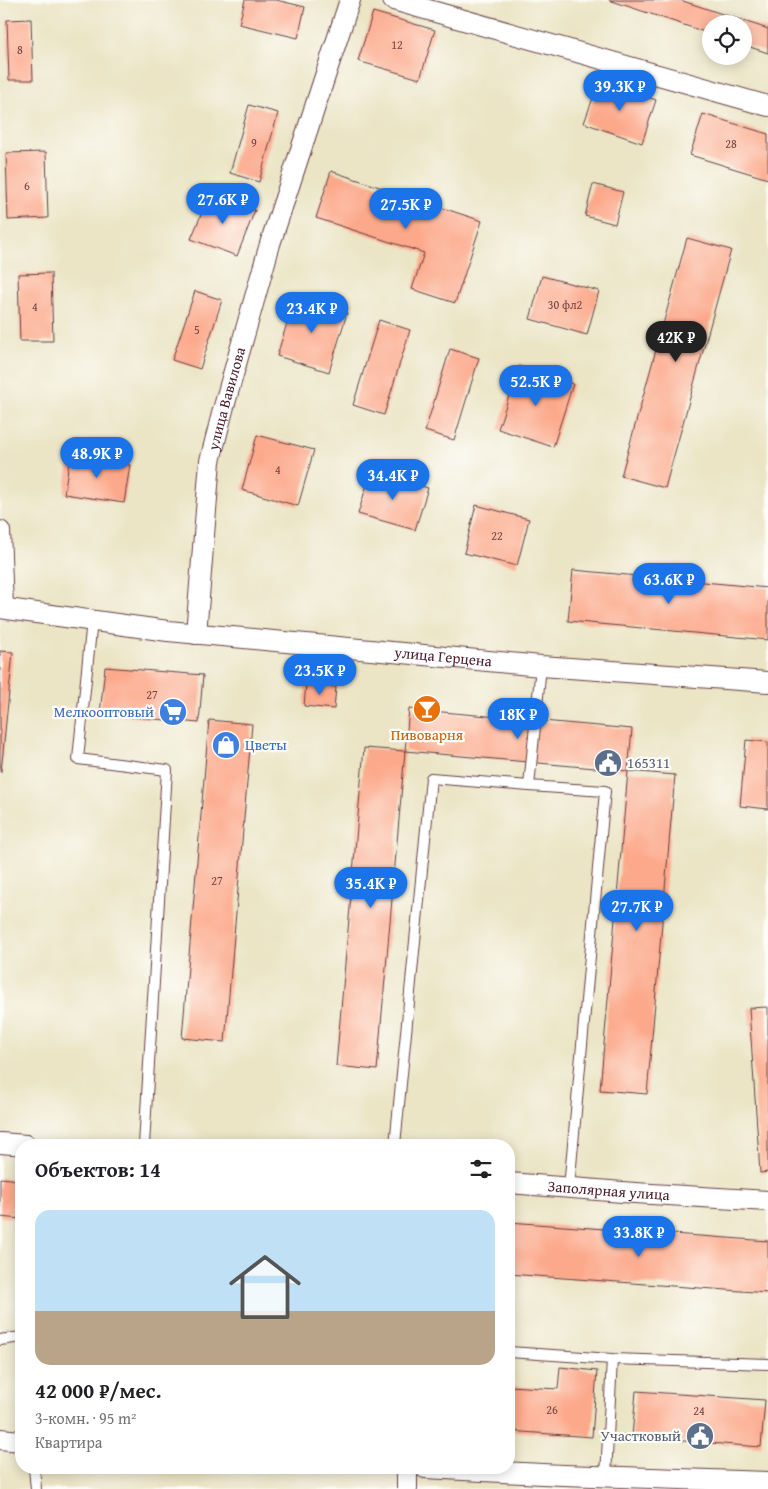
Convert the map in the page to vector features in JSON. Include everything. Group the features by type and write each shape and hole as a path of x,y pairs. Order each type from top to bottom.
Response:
{"street":[{"name":"улица Вавилова","path":"196,634 210,461 222,410 270,244 350,0"},
{"path":"393,0 768,106"},
{"path":"0,531 2,608"},
{"name":"улица Герцена","path":"2,608 196,634 541,666 768,682"},
{"path":"0,1143 15,1144"},
{"name":"Заполярная улица","path":"515,1183 635,1193 768,1201"},
{"path":"0,1439 15,1440"},
{"path":"515,1472 768,1482"},
{"path":"406,1489 407,1474"}],"lane":[{"path":"92,620 78,759 167,770 144,1139"},
{"path":"529,786 541,666"},
{"path":"396,1139 430,778 605,791 569,1188"},
{"path":"0,1340 15,1338"},
{"path":"515,1352 612,1359 768,1364"},
{"path":"606,1476 612,1359"},
{"path":"35,1474 36,1489"}],"building":[{"path":"245,0 276,0 305,7 298,38 239,24"},
{"path":"609,0 680,0 726,15 702,15 702,31"},
{"path":"373,12 435,30 420,79 358,61"},
{"path":"31,19 33,80 9,80 7,20"},
{"path":"752,24 768,29 768,53 752,48"},
{"path":"599,81 656,100 642,143 584,123"},
{"path":"249,105 278,113 259,182 230,173"},
{"path":"703,114 768,134 768,179 690,155"},
{"path":"46,152 48,218 8,220 6,153"},
{"path":"331,171 482,221 455,303 412,289 424,253 316,218"},
{"path":"593,184 623,192 615,224 585,216"},
{"path":"210,193 255,210 237,256 191,239"},
{"path":"687,238 731,250 665,488 621,476"},
{"path":"51,273 53,341 20,341 18,274"},
{"path":"542,276 599,291 587,335 530,319"},
{"path":"195,291 222,300 200,369 172,360"},
{"path":"295,297 347,313 329,372 277,356"},
{"path":"379,320 410,330 384,415 353,405"},
{"path":"450,349 479,358 454,440 425,431"},
{"path":"519,366 573,384 553,447 498,429"},
{"path":"257,435 314,450 298,506 242,490"},
{"path":"70,456 130,465 124,503 64,494"},
{"path":"371,471 428,488 415,530 358,514"},
{"path":"476,505 529,519 517,566 464,553"},
{"path":"573,570 768,588 768,640 568,621"},
{"path":"0,651 13,652 1,772 0,772"},
{"path":"105,667 203,675 199,723 100,714"},
{"path":"306,684 336,687 334,709 304,706"},
{"path":"409,709 632,729 628,771 405,751"},
{"path":"209,720 252,724 225,1042 182,1038"},
{"path":"746,740 768,742 768,809 740,806"},
{"path":"364,748 405,751 377,1070 336,1066"},
{"path":"628,771 675,775 647,1094 600,1090"},
{"path":"768,1007 768,1172 760,1173 749,1008"},
{"path":"0,1178 15,1179 15,1218 0,1217"},
{"path":"515,1222 768,1241 768,1293 515,1274"},
{"path":"560,1367 597,1371 592,1437 515,1431 515,1386 558,1389"},
{"path":"636,1391 765,1400 761,1447 632,1437"}],"place":[{"name":"Пивоварня","path":"427,709"},
{"name":"Мелкооптовый","path":"173,712"},
{"name":"Цветы","path":"226,745"},
{"name":"165311","path":"608,763"},
{"name":"Участковый","path":"700,1436"}]}
